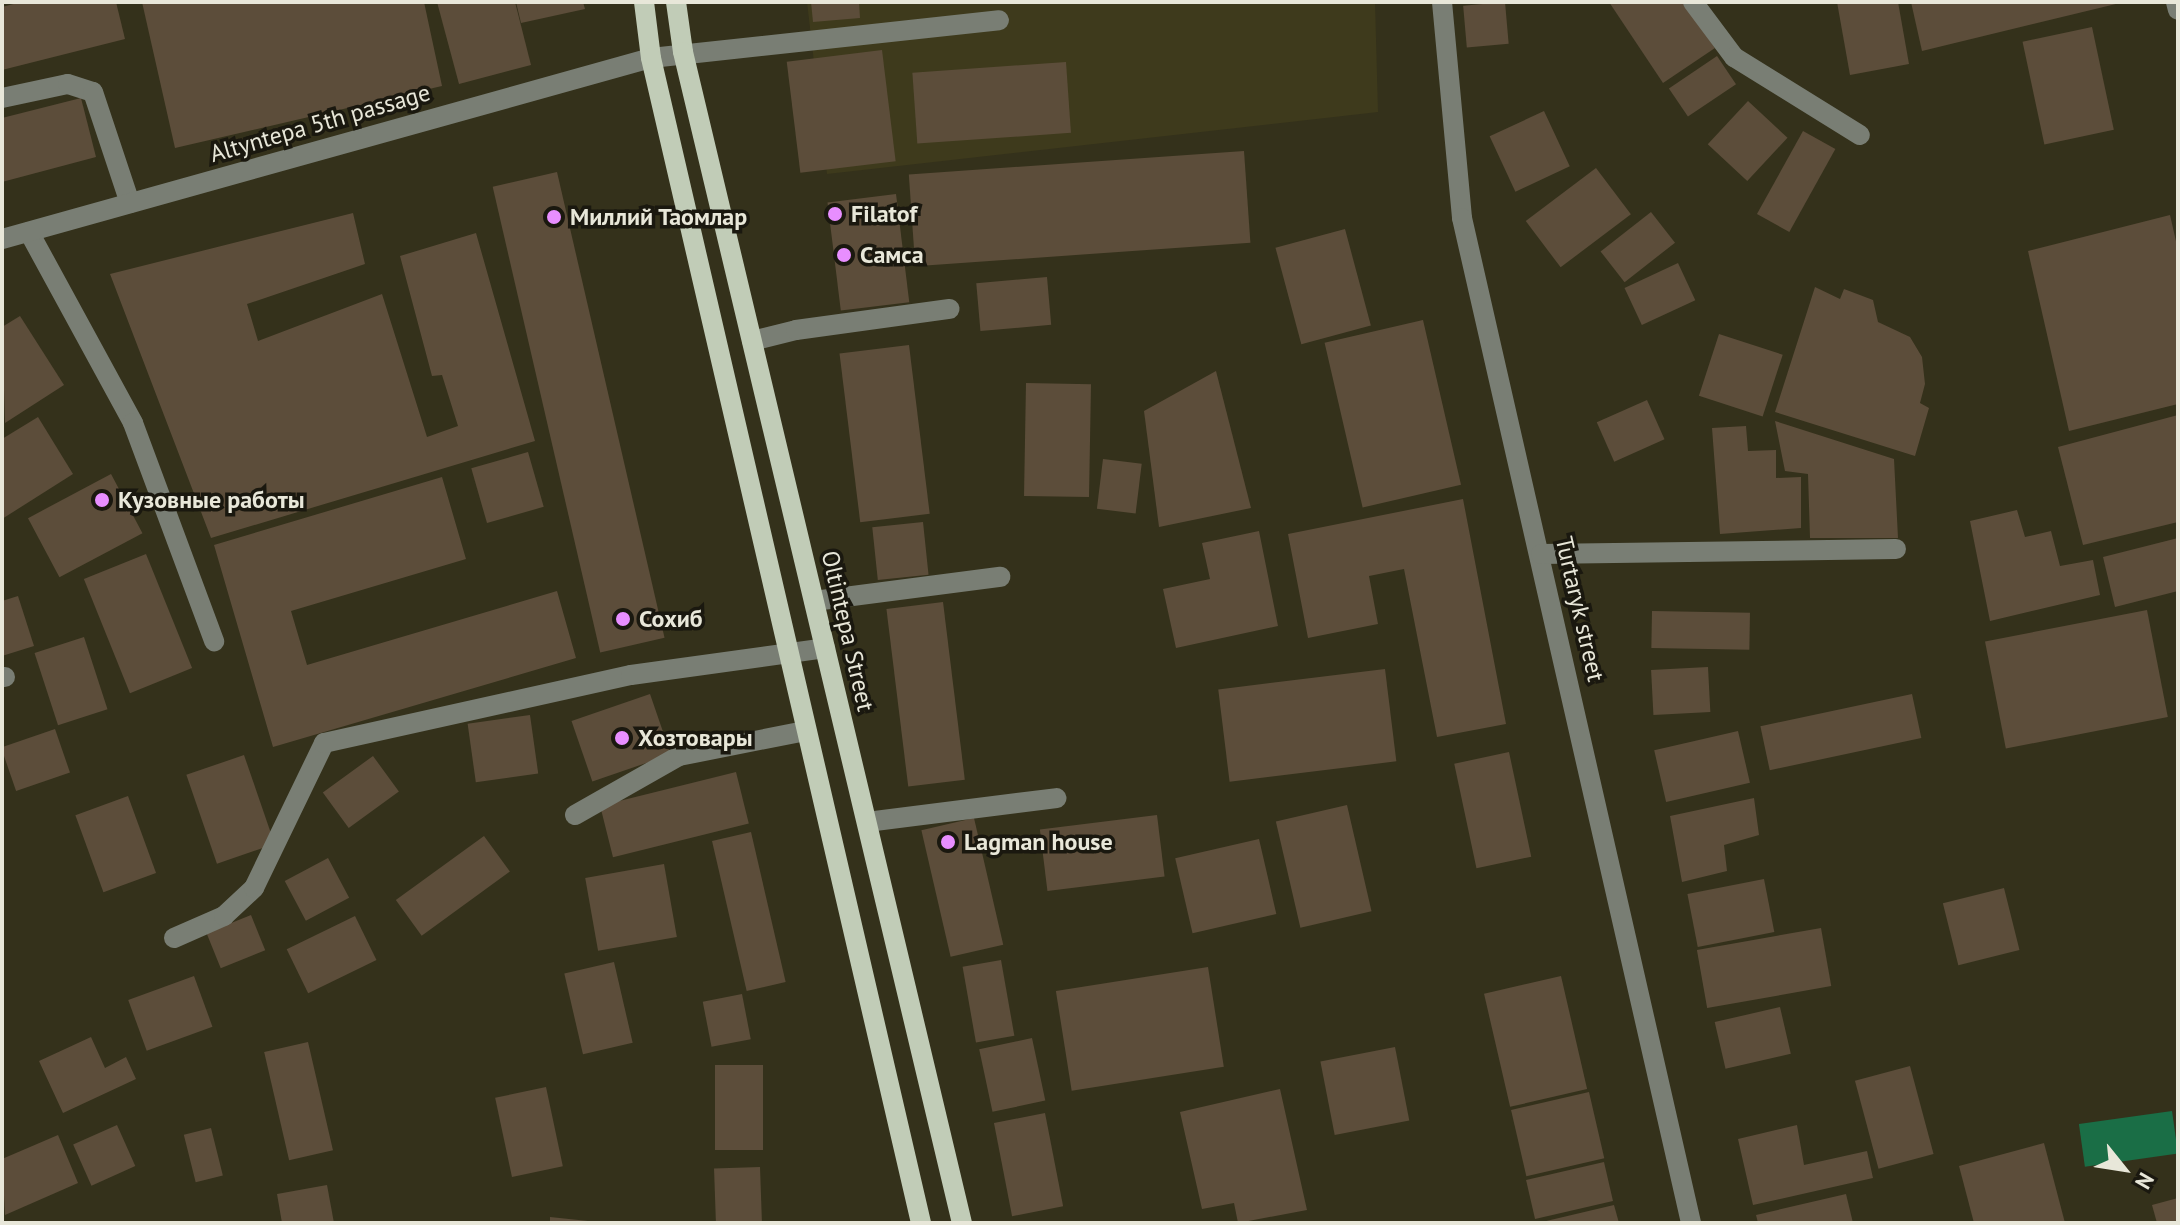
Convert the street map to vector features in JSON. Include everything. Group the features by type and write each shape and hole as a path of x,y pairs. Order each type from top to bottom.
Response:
{"main road":[{"path":"644,2 651,58 921,1223"},
{"name":"Oltintepa Street","path":"676,2 683,52 962,1223"}],"street":[{"name":"Turtaryk street","path":"1442,2 1462,218 1691,1223"},
{"path":"1693,2 1734,57 1860,135"},
{"path":"2176,2 2178,10"},
{"name":"Altyntepa 5th passage","path":"2,239 651,58 683,52 999,20"},
{"path":"2,98 68,84 93,92 130,203"},
{"path":"29,232 133,423 214,641"},
{"path":"752,341 796,330 950,309"},
{"path":"1541,554 1896,549"},
{"path":"814,601 1000,577"},
{"path":"174,938 224,916 254,888 324,743 631,675 788,656 825,648"},
{"path":"575,815 679,756 805,731"},
{"path":"867,822 1056,798"}],"shaded area":[{"path":"807,2 1375,2 1378,112 827,174"},
{"path":"2172,1111 2178,1154 2085,1167 2079,1124"}],"building":[{"path":"21,2 116,2 125,39 2,70 2,7"},
{"path":"142,2 424,2 442,86 175,148"},
{"path":"437,2 515,2 531,65 459,84"},
{"path":"516,2 583,2 585,9 521,23"},
{"path":"811,2 859,2 860,18 813,22"},
{"path":"1505,2 1509,44 1467,48 1463,6"},
{"path":"1609,2 1684,2 1715,48 1663,83"},
{"path":"1837,2 1898,2 1909,64 1850,75"},
{"path":"1911,2 2119,2 2120,3 1922,51"},
{"path":"2092,27 2114,130 2044,144 2023,42"},
{"path":"882,50 896,161 800,173 787,62"},
{"path":"1717,56 1736,84 1688,117 1669,88"},
{"path":"1066,62 1071,133 917,144 912,73"},
{"path":"81,98 96,157 2,182 2,118"},
{"path":"1748,101 1787,138 1747,181 1708,144"},
{"path":"1544,111 1570,166 1515,192 1490,136"},
{"path":"1803,131 1835,149 1789,232 1757,214"},
{"path":"1244,151 1250,243 915,266 909,174"},
{"path":"1596,168 1631,214 1561,267 1526,221"},
{"path":"557,172 665,638 600,653 493,187"},
{"path":"896,194 909,302 841,311 828,202"},
{"path":"1651,212 1675,243 1625,282 1601,251"},
{"path":"353,213 365,264 247,304 258,341 382,294 427,437 458,426 442,375 432,376 400,256 476,233 535,441 211,538 110,274"},
{"path":"2170,215 2178,250 2178,404 2069,431 2028,251"},
{"path":"1345,229 1371,326 1301,344 1275,248"},
{"path":"1678,263 1695,300 1642,325 1625,288"},
{"path":"1047,277 1051,325 980,331 976,283"},
{"path":"1815,287 1840,299 1844,289 1873,300 1878,322 1910,337 1922,357 1925,384 1920,403 1929,408 1915,456 1775,412"},
{"path":"20,316 64,385 5,423 2,327"},
{"path":"1423,320 1461,485 1363,507 1325,343"},
{"path":"1719,334 1783,355 1763,417 1699,396"},
{"path":"909,345 930,514 860,522 840,354"},
{"path":"1216,371 1251,508 1159,527 1144,411"},
{"path":"1026,383 1091,384 1089,497 1024,496"},
{"path":"1647,400 1664,439 1614,462 1597,422"},
{"path":"2178,415 2178,522 2083,545 2058,447"},
{"path":"38,417 73,474 2,519 2,439"},
{"path":"1775,421 1894,459 1898,538 1810,538 1808,474 1785,471"},
{"path":"1746,426 1748,451 1776,450 1776,478 1801,477 1801,528 1720,534 1712,428"},
{"path":"528,452 544,507 487,523 471,468"},
{"path":"1103,459 1142,464 1136,513 1097,509"},
{"path":"111,474 142,533 59,577 28,518"},
{"path":"442,477 466,559 291,611 307,665 557,591 576,658 273,747 214,545"},
{"path":"1463,499 1506,724 1437,737 1404,569 1369,576 1378,624 1308,638 1288,534"},
{"path":"2017,510 2025,537 2051,531 2060,566 2093,560 2100,595 1990,621 1970,521"},
{"path":"923,522 929,575 878,580 872,527"},
{"path":"1259,531 1278,626 1176,648 1163,589 1210,579 1202,543"},
{"path":"2178,538 2178,591 2115,607 2103,557"},
{"path":"146,554 192,668 130,693 84,579"},
{"path":"18,596 34,646 2,656 2,601"},
{"path":"943,602 965,780 908,787 886,609"},
{"path":"2147,610 2168,717 2006,748 1985,641"},
{"path":"1652,611 1750,613 1749,650 1651,648"},
{"path":"84,637 107,709 58,725 35,653"},
{"path":"1708,667 1710,712 1653,715 1651,670"},
{"path":"1385,669 1396,761 1230,782 1218,689"},
{"name":"Хозтовары","path":"650,694 671,755 592,782 572,721"},
{"path":"1912,694 1921,738 1770,770 1760,726"},
{"path":"530,715 538,773 476,782 468,724"},
{"path":"55,729 70,772 16,791 2,747"},
{"path":"1738,731 1750,783 1666,802 1654,750"},
{"path":"1509,752 1531,857 1476,868 1454,764"},
{"path":"244,755 275,844 217,864 186,775"},
{"path":"373,756 399,792 349,828 323,792"},
{"path":"736,772 749,823 613,857 600,806"},
{"path":"128,796 156,873 103,892 75,815"},
{"path":"1754,798 1759,835 1724,845 1727,871 1682,882 1670,816"},
{"path":"1347,805 1372,911 1300,928 1276,821"},
{"path":"1157,815 1165,877 1047,891 1040,829"},
{"path":"974,818 1003,945 951,957 921,830"},
{"path":"751,832 786,982 747,991 712,841"},
{"path":"484,836 510,872 422,936 396,900"},
{"path":"1259,839 1276,914 1193,933 1175,858"},
{"path":"328,858 349,898 306,921 285,881"},
{"path":"664,864 677,937 598,951 585,878"},
{"path":"1764,879 1774,932 1698,947 1687,894"},
{"path":"2004,888 2019,950 1958,965 1943,903"},
{"path":"251,915 265,950 221,968 206,933"},
{"path":"355,916 376,960 308,993 287,949"},
{"path":"1821,928 1831,986 1707,1008 1697,950"},
{"path":"1001,960 1014,1036 976,1043 963,967"},
{"path":"614,962 633,1043 583,1054 564,973"},
{"path":"1208,967 1224,1067 1072,1091 1056,991"},
{"path":"194,976 212,1027 147,1051 128,1000"},
{"path":"1561,976 1587,1089 1510,1107 1484,994"},
{"path":"742,994 751,1039 712,1047 703,1002"},
{"path":"1780,1007 1791,1054 1726,1069 1715,1022"},
{"path":"91,1037 105,1068 126,1057 136,1079 63,1113 39,1061"},
{"path":"1032,1038 1045,1101 992,1112 979,1049"},
{"path":"308,1042 333,1150 289,1160 264,1052"},
{"path":"1395,1047 1409,1121 1335,1135 1320,1062"},
{"path":"715,1065 763,1065 763,1150 715,1150"},
{"path":"1910,1066 1934,1154 1878,1169 1855,1081"},
{"path":"546,1087 563,1166 512,1177 495,1098"},
{"path":"1280,1089 1307,1210 1238,1223 1234,1203 1202,1209 1180,1112"},
{"path":"1589,1092 1604,1158 1526,1176 1511,1110"},
{"path":"1045,1113 1063,1206 1012,1216 994,1123"},
{"path":"117,1125 135,1166 91,1186 73,1145"},
{"path":"1797,1125 1804,1165 1867,1151 1873,1178 1753,1205 1738,1139"},
{"path":"211,1128 223,1176 196,1182 184,1135"},
{"path":"58,1135 78,1183 5,1215 2,1159"},
{"path":"2044,1143 2065,1223 1974,1223 1959,1166"},
{"path":"1604,1162 1613,1201 1535,1219 1526,1180"},
{"path":"760,1167 762,1223 716,1223 714,1169"},
{"path":"327,1185 334,1223 282,1223 277,1194"},
{"path":"1846,1194 1853,1223 1758,1223 1756,1215"},
{"path":"2178,1198 2178,1223 2157,1223 2152,1205"},
{"path":"1614,1205 1619,1223 1542,1223 1542,1222"},
{"path":"550,1217 588,1221 588,1223 550,1223"}],"place":[{"name":"Filatof","path":"835,214"},
{"name":"Миллий Таомлар","path":"554,217"},
{"name":"Самса","path":"844,255"},
{"name":"Кузовные работы","path":"102,500"},
{"name":"Сохиб","path":"623,619"},
{"name":"Хозтовары","path":"622,738"},
{"name":"Lagman house","path":"948,842"}]}
